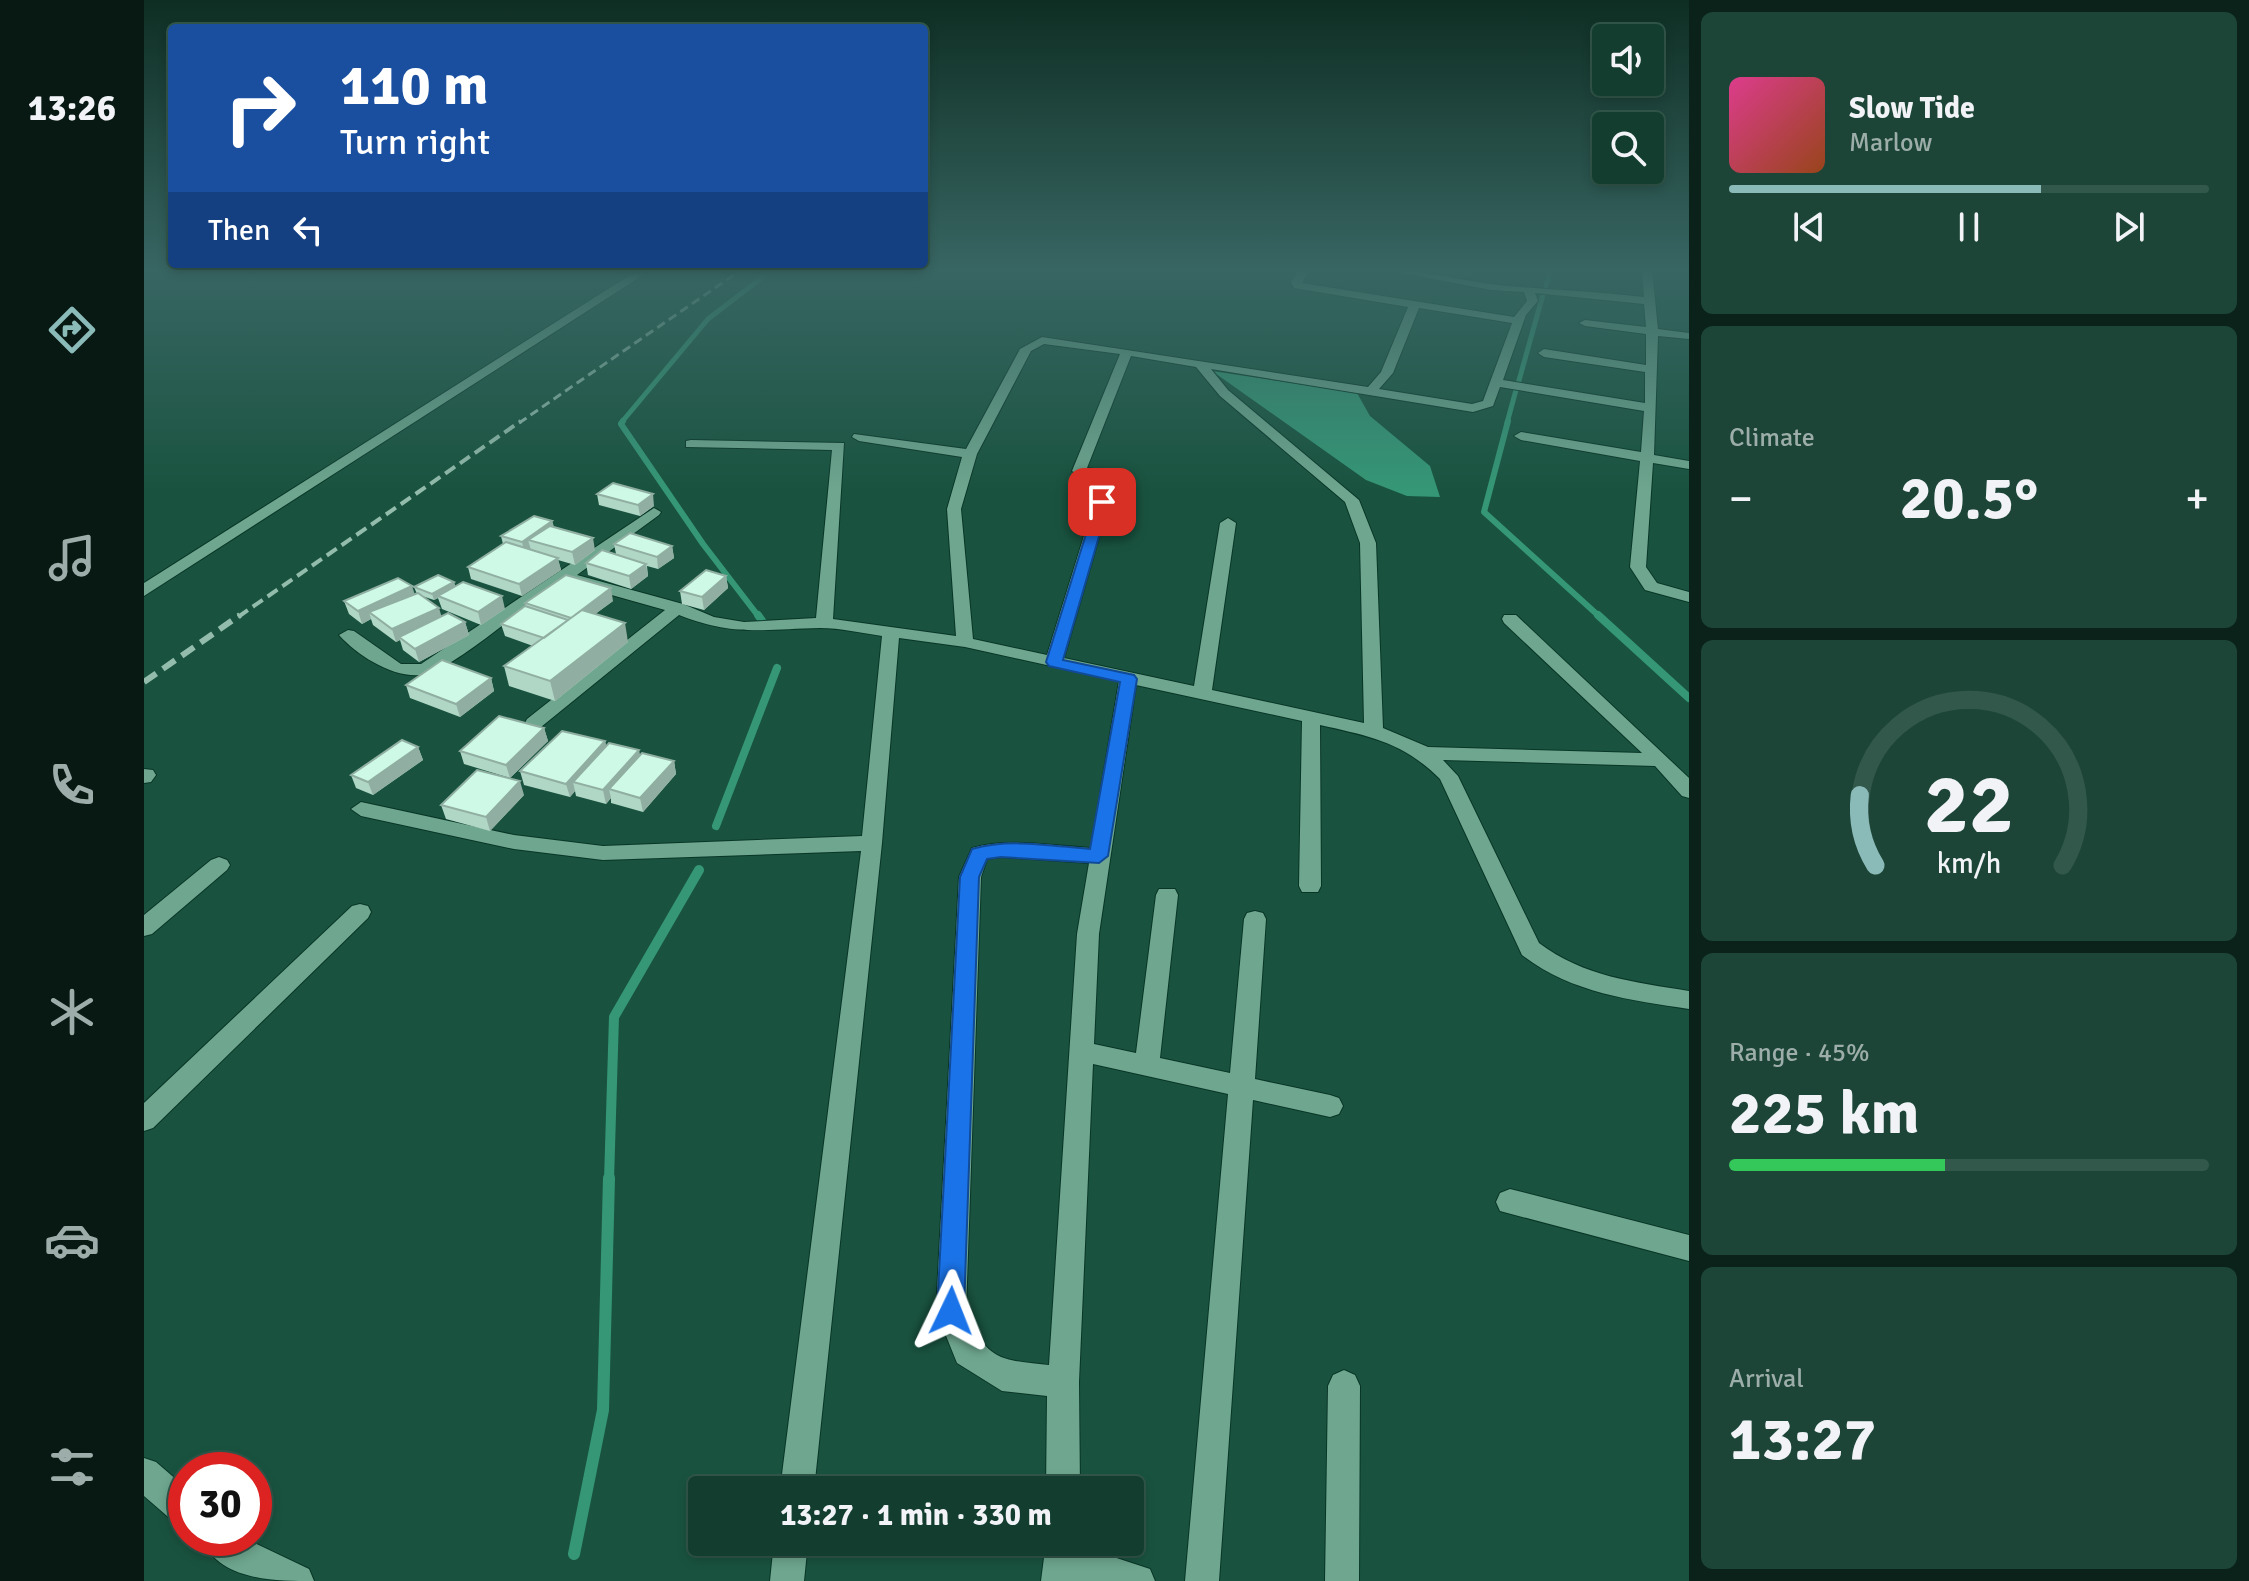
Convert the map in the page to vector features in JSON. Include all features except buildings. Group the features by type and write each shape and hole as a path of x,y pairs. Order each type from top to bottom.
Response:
{"street":[{"path":"144,591 531,344"},
{"path":"965,642 954,509 970,454 1026,349 1034,344"},
{"path":"1076,344 1473,408 1488,403 1510,344"},
{"path":"1370,392 1387,373 1399,344"},
{"path":"1652,344 1651,408 1638,567 1641,581 1651,587 1689,597"},
{"path":"1054,662 1110,475 1079,471 1126,353"},
{"path":"1544,353 1651,369"},
{"path":"1201,365 1224,393 1352,500 1368,543 1374,731"},
{"path":"1496,383 1651,408"},
{"path":"1521,436 1689,465"},
{"path":"859,437 970,454"},
{"path":"691,444 839,446 824,623"},
{"path":"348,635 397,669 424,669 444,658 508,604 560,580 654,512"},
{"path":"1202,694 1228,523"},
{"path":"560,580 577,580 677,608 710,621 744,627 824,623 965,642 1374,731 1425,753 1660,760"},
{"path":"534,723 677,608"},
{"path":"1510,619 1689,791"},
{"path":"799,1476 872,843 891,633"},
{"path":"1063,1476 1063,1382 1088,934 1128,679"},
{"path":"1310,886 1311,717"},
{"path":"1425,753 1448,776 1530,949 1551,968 1614,988 1689,1000"},
{"path":"361,809 514,842 603,853 872,843"},
{"path":"1063,1382 1002,1376 968,1352 951,1311 970,877 979,853 1001,850 1099,856"},
{"path":"144,928 219,865"},
{"path":"1147,1065 1167,895"},
{"path":"144,1120 360,912"},
{"path":"1202,1581 1255,919"},
{"path":"1081,1051 1330,1106"},
{"path":"1510,1202 1689,1248"},
{"path":"1342,1581 1344,1386"},
{"path":"144,1474 168,1495"},
{"path":"244,1556 297,1581"},
{"path":"787,1581 790,1556"},
{"path":"1061,1560 1138,1581"}],"shaded area":[{"path":"1212,371 1357,393 1370,416 1430,466 1440,497 1407,496 1366,480"}],"waterway":[{"path":"621,423 687,344"},
{"path":"1518,384 1529,344"},
{"path":"1507,423 1516,390"},
{"path":"623,421 621,424 703,544 759,617"},
{"path":"1508,421 1484,512 1600,617"},
{"path":"758,615 765,625"},
{"path":"1598,615 1689,698"},
{"path":"716,826 777,668"},
{"path":"609,1180 614,1017 699,870"},
{"path":"574,1554 603,1410 609,1178"}],"railway":[{"path":"519,423 634,344"},
{"path":"238,617 521,421"},
{"path":"144,682 240,615"}],"route":[{"path":"951,1311 973,862 979,853 1001,850 1099,856 1128,679 1054,662 1102,502"}]}
